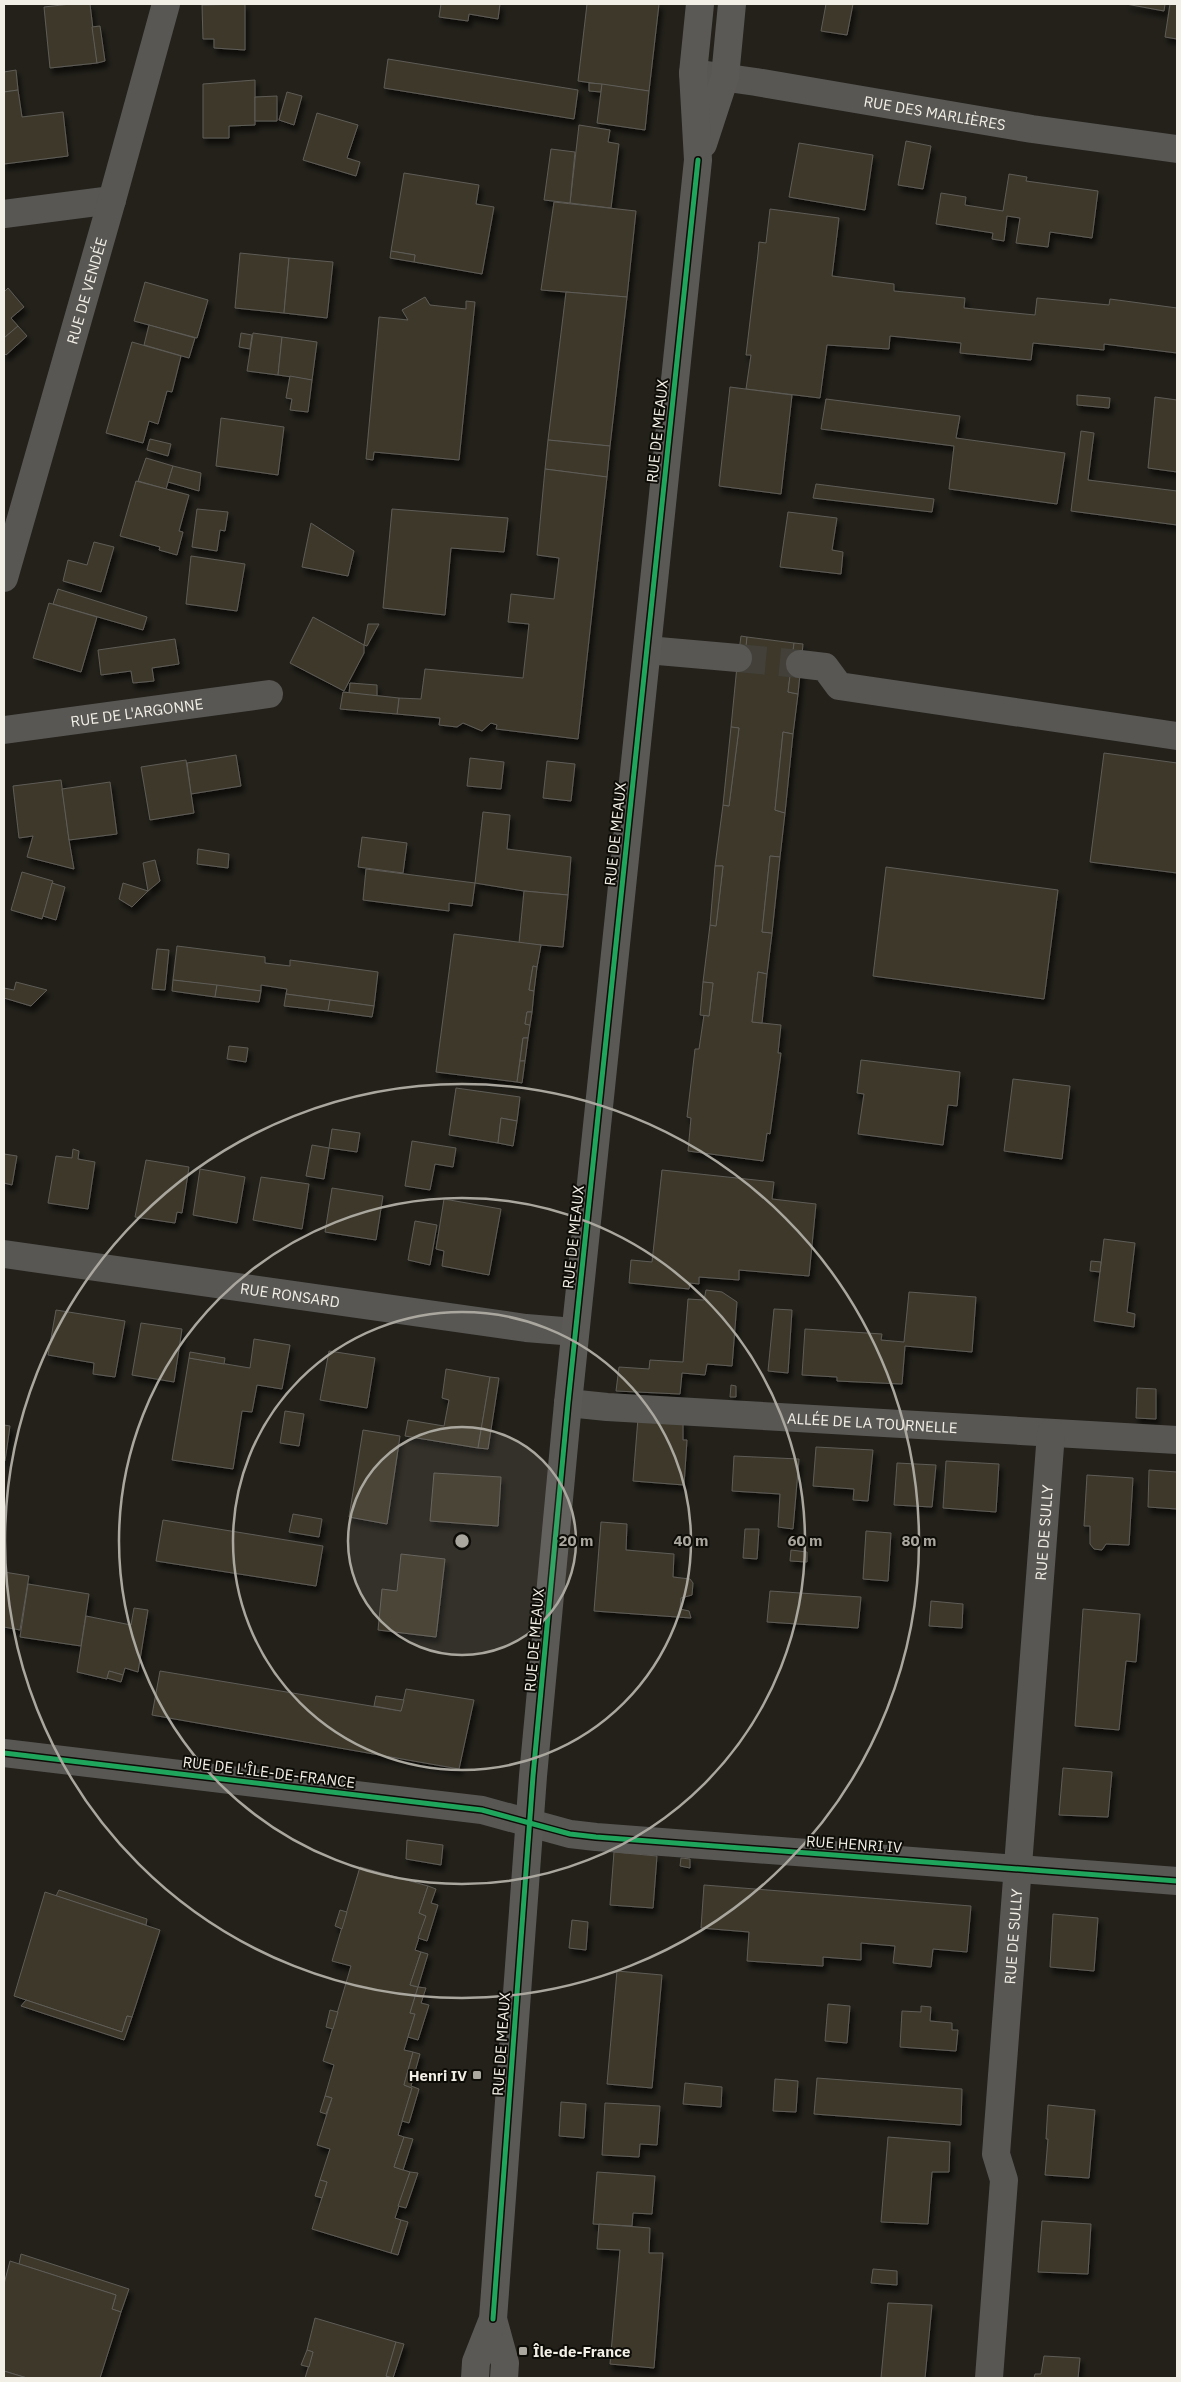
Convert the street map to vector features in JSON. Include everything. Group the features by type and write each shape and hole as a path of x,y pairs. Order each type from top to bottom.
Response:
{"main road":[{"name":"RUE DE MEAUX","path":"475,2378 476,2362 493,2319 530,1823 568,1403 698,160 693,73 700,4"},
{"name":"RUE DE MEAUX","path":"698,160 724,77 732,4"},
{"name":"RUE DE MEAUX","path":"493,2319 505,2363 504,2378"}],"street":[{"name":"RUE DE VENDÉE","path":"4,578 166,4"},
{"name":"RUE DES MARLIÈRES","path":"693,73 1032,129 1177,149"},
{"path":"4,214 112,200"},
{"path":"647,650 738,658"},
{"path":"800,664 825,667 839,686 1177,736"},
{"name":"RUE DE L'ARGONNE","path":"4,730 269,694"},
{"name":"RUE RONSARD","path":"4,1254 526,1328 576,1332"},
{"name":"ALLÉE DE LA TOURNELLE","path":"568,1403 1051,1434 1177,1440"},
{"name":"RUE DE SULLY","path":"989,2378 1004,2180 996,2154 1051,1434"},
{"name":"RUE DE L'ÎLE-DE-FRANCE","path":"4,1753 482,1810 530,1823"},
{"name":"RUE HENRI IV","path":"530,1823 570,1834 596,1837 1177,1881"}],"building":[{"path":"90,4 97,63 50,68 44,7"},
{"path":"245,4 245,50 214,48 214,39 203,39 202,5"},
{"path":"441,4 500,4 498,19 469,14 468,21 439,17"},
{"path":"587,4 659,4 649,91 578,81"},
{"path":"826,4 853,4 847,35 821,31"},
{"path":"1126,4 1165,4 1164,11"},
{"path":"1170,4 1177,4 1177,39 1165,37"},
{"path":"100,26 105,61 97,63 92,27"},
{"path":"388,59 578,90 574,119 384,88"},
{"path":"16,70 18,90 4,92 4,72"},
{"path":"255,80 255,125 229,126 229,138 203,138 203,84"},
{"path":"589,83 602,84 601,92 589,91"},
{"path":"602,84 649,91 645,130 597,123"},
{"path":"18,90 22,117 63,112 68,156 4,164 4,92"},
{"path":"287,92 302,96 294,125 279,120"},
{"path":"277,96 277,121 255,121 255,97"},
{"path":"317,113 358,125 347,158 360,162 356,176 303,160"},
{"path":"579,125 610,130 608,142 619,144 611,208 570,203"},
{"path":"906,141 931,146 923,189 898,185"},
{"path":"799,143 873,155 865,210 789,197"},
{"path":"551,149 575,152 570,203 544,200"},
{"path":"404,173 479,185 476,204 494,207 482,274 414,262 415,255 391,251"},
{"path":"1009,174 1027,177 1026,181 1098,191 1092,238 1050,232 1048,247 1016,243 1020,218 1007,216 1004,241 992,239 993,233 936,224 941,193 966,197 965,205 1003,211"},
{"path":"554,202 636,211 627,297 541,290"},
{"path":"770,209 839,218 832,276 894,284 894,291 965,298 964,308 1035,315 1037,298 1109,305 1110,299 1177,308 1177,353 1104,344 1104,350 1033,343 1031,360 960,353 961,343 890,336 889,349 827,345 820,398 746,389 751,355 746,355 759,242 766,243"},
{"path":"391,251 415,255 414,262 390,258"},
{"path":"240,253 289,258 284,313 235,308"},
{"path":"289,258 333,262 327,318 284,313"},
{"path":"145,282 208,300 197,338 134,321"},
{"path":"8,288 24,307 11,318 18,326 4,338 4,292"},
{"path":"566,292 627,297 610,446 548,440"},
{"path":"425,297 430,305 466,309 466,301 475,302 459,460 374,452 373,460 366,459 379,317 408,320 402,310"},
{"path":"149,325 195,338 189,358 144,345"},
{"path":"18,326 27,336 6,355 4,353 4,338"},
{"path":"241,333 252,335 250,349 239,347"},
{"path":"253,333 282,337 278,375 247,371"},
{"path":"282,337 317,342 312,380 278,375"},
{"path":"132,342 181,356 172,392 167,391 158,424 149,421 143,443 106,433"},
{"path":"290,376 312,380 308,412 290,410 292,399 286,398"},
{"path":"730,387 792,395 781,494 719,486"},
{"path":"1077,395 1110,398 1109,408 1077,405"},
{"path":"1155,397 1177,400 1177,472 1148,468"},
{"path":"826,399 960,416 956,438 1065,453 1057,504 949,489 954,446 821,429"},
{"path":"221,418 284,427 278,475 216,466"},
{"path":"1081,431 1094,433 1088,480 1177,491 1177,525 1071,511"},
{"path":"150,439 171,444 168,456 147,450"},
{"path":"548,440 610,446 607,477 545,469"},
{"path":"146,458 173,466 166,489 138,481"},
{"path":"173,466 201,473 199,491 168,482"},
{"path":"545,469 607,477 578,739 496,729 497,725 491,723 482,731 463,723 457,727 439,725 440,718 397,714 399,698 421,699 425,669 523,678 529,624 508,622 511,594 554,599 559,558 537,555"},
{"path":"136,481 189,495 179,531 183,532 177,555 159,550 160,547 120,536"},
{"path":"816,484 934,499 932,512 813,498"},
{"path":"197,509 228,512 225,531 220,530 217,551 192,547"},
{"path":"392,509 508,518 504,552 451,548 445,615 383,608"},
{"path":"788,512 837,518 832,550 843,552 841,574 780,567"},
{"path":"311,523 354,551 348,576 302,567"},
{"path":"94,542 114,547 101,592 63,581 68,560 87,565"},
{"path":"191,556 245,564 237,611 186,604"},
{"path":"58,589 147,617 143,630 53,604"},
{"path":"49,603 97,617 81,672 33,658"},
{"path":"313,617 364,645 364,653 344,691 290,663"},
{"path":"368,624 379,624 367,646 364,645"},
{"path":"741,636 747,637 744,667 737,666"},
{"path":"747,637 794,643 788,692 798,694 793,734 783,732 775,810 785,813 780,857 770,856 762,932 772,933 767,974 758,972 752,1022 781,1025 778,1053 781,1053 770,1134 767,1133 763,1161 688,1151 691,1118 687,1117 695,1049 699,1049 704,1015 709,1016 713,983 703,982 710,925 716,926 723,866 715,866 723,805 729,806 739,728 731,727 737,666 744,667"},
{"path":"175,639 179,664 152,668 154,681 133,683 131,671 101,675 98,650"},
{"path":"794,643 803,644 798,694 788,692"},
{"path":"350,683 377,685 377,696 349,694"},
{"path":"343,692 399,698 397,714 340,709"},
{"path":"731,727 739,728 729,806 723,805"},
{"path":"783,732 793,734 785,813 775,810"},
{"path":"1104,753 1177,763 1177,873 1090,862"},
{"path":"236,755 241,786 191,794 187,763"},
{"path":"470,758 504,762 501,789 467,786"},
{"path":"186,760 194,813 150,820 141,767"},
{"path":"547,761 575,764 571,801 543,798"},
{"path":"61,780 74,869 27,857 33,836 19,838 13,786"},
{"path":"110,782 117,834 69,840 62,789"},
{"path":"483,812 510,815 507,849 571,857 568,895 524,891 475,883"},
{"path":"362,837 407,843 403,873 358,867"},
{"path":"198,849 229,854 228,868 197,864"},
{"path":"770,856 780,857 772,933 762,932"},
{"path":"155,860 160,881 148,891 143,863"},
{"path":"715,866 723,866 716,926 710,925"},
{"path":"886,867 1058,890 1044,999 873,976"},
{"path":"366,869 475,883 472,906 449,903 449,911 363,900"},
{"path":"22,872 53,881 42,919 11,910"},
{"path":"52,883 65,887 56,920 43,916"},
{"path":"123,883 148,891 132,907 119,899"},
{"path":"524,891 568,895 563,947 519,943"},
{"path":"454,934 541,945 537,967 533,966 529,990 534,991 532,1012 527,1012 525,1024 530,1025 528,1038 523,1038 517,1082 436,1072"},
{"path":"177,946 265,957 265,963 290,966 290,960 378,972 374,1006 286,994 287,989 261,985 261,991 173,980"},
{"path":"157,949 169,950 165,990 152,989"},
{"path":"533,966 537,967 534,991 529,990"},
{"path":"758,972 767,974 762,1023 752,1022"},
{"path":"173,980 217,985 215,997 172,991"},
{"path":"16,982 47,990 31,1006 4,998 4,988 14,990"},
{"path":"703,982 713,983 709,1016 700,1015"},
{"path":"217,985 261,991 259,1002 215,997"},
{"path":"286,994 330,1000 328,1011 284,1006"},
{"path":"330,1000 374,1006 372,1017 328,1011"},
{"path":"527,1012 532,1012 530,1025 525,1024"},
{"path":"523,1038 528,1038 525,1061 520,1061"},
{"path":"229,1046 248,1048 246,1062 227,1059"},
{"path":"861,1060 960,1072 957,1106 948,1105 943,1145 858,1134 864,1094 857,1093"},
{"path":"520,1061 525,1061 522,1083 517,1082"},
{"path":"1013,1079 1070,1086 1062,1159 1004,1151"},
{"path":"456,1088 520,1097 517,1121 501,1118 498,1143 449,1135"},
{"path":"501,1118 517,1121 513,1146 498,1143"},
{"path":"332,1129 360,1133 357,1152 329,1148"},
{"path":"412,1141 456,1148 453,1167 435,1164 430,1190 405,1186"},
{"path":"312,1145 329,1148 324,1179 306,1176"},
{"path":"73,1149 79,1151 78,1159 95,1162 88,1209 48,1203 56,1156 72,1158"},
{"path":"4,1154 17,1156 12,1185 4,1183"},
{"path":"146,1160 189,1167 182,1213 177,1212 175,1223 135,1217"},
{"path":"200,1169 245,1177 237,1223 193,1215"},
{"path":"662,1170 774,1182 772,1199 816,1204 809,1276 739,1270 739,1280 699,1277 699,1284 690,1283 689,1289 629,1283 631,1260 652,1262"},
{"path":"261,1177 309,1184 302,1229 253,1220"},
{"path":"332,1188 383,1196 376,1240 325,1232"},
{"path":"444,1199 501,1209 489,1275 442,1266 444,1251 436,1249"},
{"path":"415,1221 437,1225 430,1265 408,1260"},
{"path":"1104,1239 1135,1243 1127,1312 1135,1314 1134,1327 1094,1321"},
{"path":"1091,1261 1101,1262 1100,1272 1090,1271"},
{"path":"706,1290 722,1292 737,1302 732,1366 707,1364 705,1375 682,1373 680,1394 616,1391 619,1367 649,1369 650,1360 683,1362 688,1299 704,1300"},
{"path":"909,1292 976,1297 972,1352 905,1346 902,1384 837,1381 837,1377 802,1375 805,1329 882,1334 881,1340 904,1342"},
{"path":"774,1309 792,1310 788,1373 768,1371"},
{"path":"56,1310 125,1321 115,1377 93,1374 94,1363 48,1355"},
{"path":"141,1323 182,1329 174,1382 132,1375"},
{"path":"254,1339 290,1345 282,1389 257,1385 252,1412 242,1411 233,1469 172,1460 189,1358 250,1368"},
{"path":"329,1351 375,1358 367,1408 320,1400"},
{"path":"190,1352 225,1358 224,1364 189,1358"},
{"path":"446,1369 490,1377 478,1448 405,1436 408,1420 444,1426 449,1400 442,1398"},
{"path":"490,1377 499,1378 488,1449 478,1448"},
{"path":"731,1385 736,1386 736,1397 730,1397"},
{"path":"1137,1388 1156,1389 1156,1419 1136,1418"},
{"path":"285,1411 304,1414 299,1446 280,1443"},
{"path":"638,1418 683,1420 683,1440 687,1440 684,1485 633,1481"},
{"path":"4,1425 10,1426 5,1461 4,1461"},
{"path":"363,1430 400,1436 387,1524 349,1517"},
{"path":"816,1447 873,1450 868,1501 853,1500 854,1489 813,1486"},
{"path":"734,1456 799,1459 793,1529 778,1527 780,1494 732,1491"},
{"path":"946,1461 999,1464 996,1512 943,1508"},
{"path":"897,1463 936,1465 932,1507 894,1505"},
{"path":"1149,1470 1177,1472 1177,1509 1148,1507"},
{"path":"434,1473 501,1477 498,1526 430,1521"},
{"path":"1087,1475 1133,1478 1129,1545 1106,1544 1102,1550 1094,1549 1090,1544 1090,1526 1084,1526"},
{"path":"293,1514 322,1519 319,1537 289,1532"},
{"path":"163,1520 323,1546 316,1586 156,1561"},
{"path":"601,1522 627,1524 626,1550 674,1554 673,1577 690,1579 693,1583 692,1595 681,1598 680,1609 689,1611 691,1618 594,1611"},
{"path":"745,1529 759,1529 757,1559 743,1558"},
{"path":"866,1531 891,1533 888,1581 863,1579"},
{"path":"791,1550 807,1552 807,1562 790,1561"},
{"path":"401,1554 445,1559 436,1637 378,1630 382,1589 397,1591"},
{"path":"4,1572 29,1576 20,1630 4,1627"},
{"path":"28,1584 89,1594 81,1646 20,1637"},
{"path":"770,1591 861,1597 858,1628 767,1622"},
{"path":"931,1601 963,1604 962,1628 929,1626"},
{"path":"134,1608 148,1610 138,1672 125,1668 123,1675 109,1671 107,1679 77,1672 86,1616 131,1625"},
{"path":"1083,1609 1140,1614 1136,1662 1126,1661 1119,1730 1075,1726"},
{"path":"109,1671 123,1675 121,1682 107,1678"},
{"path":"160,1671 401,1711 406,1689 474,1700 459,1769 152,1715"},
{"path":"376,1696 404,1700 401,1711 374,1706"},
{"path":"1063,1768 1112,1772 1108,1817 1059,1815"},
{"path":"407,1840 443,1845 441,1865 406,1859"},
{"path":"614,1852 657,1856 653,1908 610,1905"},
{"path":"681,1858 690,1859 690,1868 680,1866"},
{"path":"360,1867 428,1886 419,1913 426,1916 415,1950 421,1952 410,1985 418,1987 410,2013 415,2014 404,2050 413,2052 404,2085 412,2088 398,2135 404,2137 394,2167 410,2172 395,2218 401,2220 391,2253 312,2229 327,2182 320,2180 330,2149 317,2145 332,2098 325,2096 334,2065 323,2061 351,1966 332,1961"},
{"path":"704,1885 971,1906 967,1952 933,1949 931,1967 893,1963 895,1946 861,1943 861,1960 823,1957 823,1966 747,1961 749,1932 701,1928"},
{"path":"428,1886 436,1889 431,1903 438,1905 427,1941 418,1938 426,1916 419,1913"},
{"path":"59,1890 147,1919 146,1925 56,1896"},
{"path":"45,1892 160,1930 132,2017 127,2016 122,2032 14,1996"},
{"path":"340,1910 347,1912 342,1929 335,1926"},
{"path":"1053,1914 1098,1918 1094,1971 1050,1967"},
{"path":"572,1920 588,1922 586,1950 569,1948"},
{"path":"421,1952 428,1954 418,1987 410,1985"},
{"path":"617,1971 662,1975 652,2088 607,2084"},
{"path":"418,1987 426,1988 421,2003 429,2005 418,2040 408,2037 415,2014 410,2013"},
{"path":"26,2000 122,2032 127,2016 132,2017 124,2040 21,2006"},
{"path":"828,2004 850,2006 847,2043 825,2041"},
{"path":"921,2006 931,2007 930,2021 952,2023 952,2030 958,2030 956,2051 900,2047 902,2011 921,2012"},
{"path":"330,2010 338,2012 333,2029 326,2027"},
{"path":"413,2052 420,2054 411,2086 419,2089 409,2123 402,2121 412,2088 404,2085"},
{"path":"817,2078 962,2089 961,2125 814,2114"},
{"path":"775,2079 798,2081 796,2112 773,2111"},
{"path":"685,2083 722,2087 721,2107 683,2104"},
{"path":"325,2096 332,2098 326,2114 320,2112"},
{"path":"561,2102 586,2104 584,2138 559,2136"},
{"path":"605,2103 660,2106 657,2145 640,2144 639,2157 602,2155"},
{"path":"1048,2105 1095,2110 1089,2178 1045,2175"},
{"path":"404,2137 413,2139 403,2170 394,2167"},
{"path":"888,2137 950,2142 949,2172 932,2172 928,2224 881,2222"},
{"path":"410,2172 418,2173 406,2208 398,2206"},
{"path":"597,2172 655,2176 652,2214 633,2213 632,2226 593,2224"},
{"path":"320,2180 327,2182 322,2198 315,2196"},
{"path":"401,2220 408,2222 398,2255 391,2253"},
{"path":"1042,2221 1091,2224 1088,2274 1038,2272"},
{"path":"599,2224 650,2228 649,2253 663,2253 654,2368 610,2364 620,2250 597,2249"},
{"path":"21,2254 129,2289 121,2312 112,2309 116,2295 19,2264"},
{"path":"10,2261 116,2295 112,2309 121,2312 100,2378 27,2378 4,2371 4,2284"},
{"path":"873,2269 897,2271 897,2285 871,2283"},
{"path":"888,2303 932,2305 925,2378 881,2378"},
{"path":"315,2318 396,2342 386,2378 305,2378 313,2352 307,2350"},
{"path":"396,2342 404,2344 393,2378 386,2376"},
{"path":"307,2350 313,2352 309,2367 301,2365"},
{"path":"1044,2356 1080,2358 1078,2378 1034,2378 1035,2374 1041,2374"},
{"path":"4,2371 27,2378 4,2378"}],"tunnel":[{"path":"738,658 800,664"}],"cycle path":[{"path":"493,2319 533,1776 568,1403 698,160"},
{"path":"4,1753 482,1810 570,1834 596,1837 1177,1881"}],"place":[{"name":"Henri IV","path":"477,2075"},
{"name":"Île-de-France","path":"523,2351"}]}
